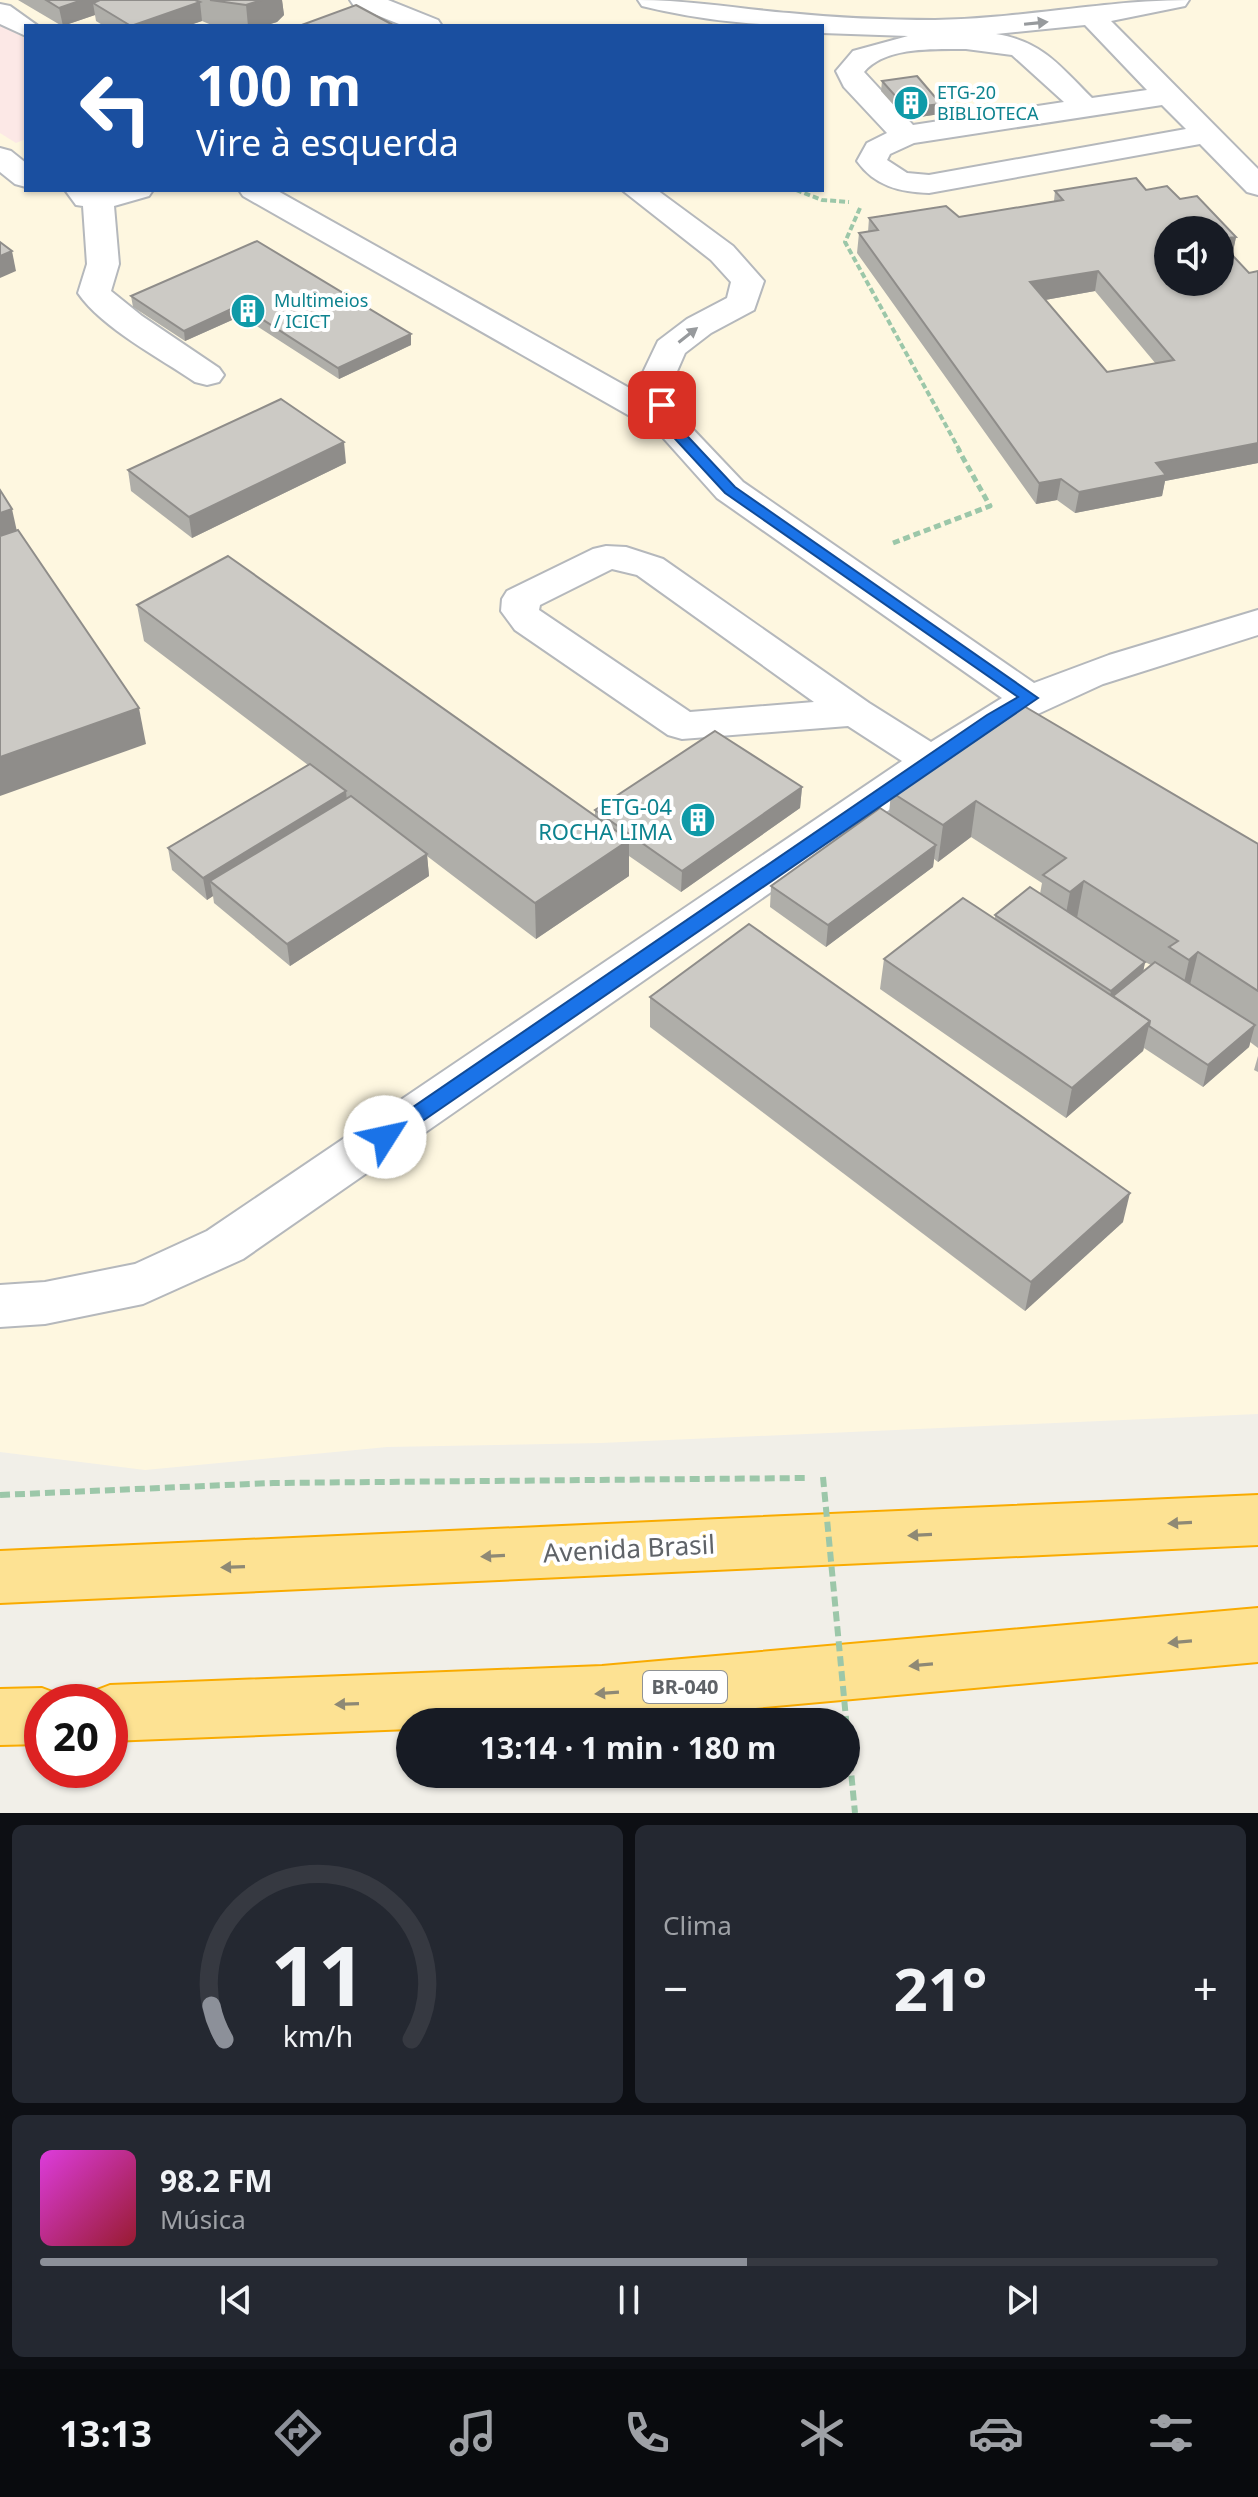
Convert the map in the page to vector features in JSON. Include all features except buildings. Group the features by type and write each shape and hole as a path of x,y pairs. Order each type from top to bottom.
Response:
{"highway":[{"name":"Avenida Brasil","path":"16,1569 1258,1520"},
{"name":"BR-040","path":"128,1712 602,1694 1258,1635"},
{"path":"0,1717 24,1716"}],"lane":[{"path":"364,0 423,24"},
{"path":"652,0 749,18 812,24"},
{"path":"843,27 854,0"},
{"path":"824,25 943,29 1013,26 1092,17 1175,0"},
{"path":"0,12 24,27"},
{"path":"1092,17 1258,186"},
{"path":"906,135 854,81 850,71 863,57 916,45 963,39 993,41 1023,49 1086,108"},
{"path":"1169,95 906,135 878,149 872,161 881,174 893,179 929,184 1207,134"},
{"path":"9,155 24,175"},
{"path":"82,192 97,216 103,264 94,293 130,323 207,375"},
{"path":"258,192 670,425 730,490 1029,698"},
{"path":"640,192 722,253 748,281 742,303 699,326 670,348 654,385 670,425"},
{"path":"855,712 682,726 529,622 520,611 521,599 606,557 626,558 650,567 855,712 931,761"},
{"path":"0,1306 45,1303 143,1283 225,1245 931,761 1029,698 1080,678 1258,622"}],"path":[{"path":"801,192 822,200 863,202 845,242 990,506 837,564"},
{"path":"0,1495 273,1483 823,1477 855,1813"}],"shaded area":[{"path":"0,0 1258,0 1258,1414 601,1443 387,1447 145,1470 0,1452"},
{"path":"0,23 24,38 24,140 16,143 0,133"}],"place":[{"name":"ETG-20 BIBLIOTECA","path":"911,103"},
{"name":"Multimeios / ICICT","path":"248,311"},
{"name":"ETG-04 ROCHA LIMA","path":"698,820"}],"route":[{"path":"385,1137 993,719 1029,698 730,490 670,425 662,405"}]}
